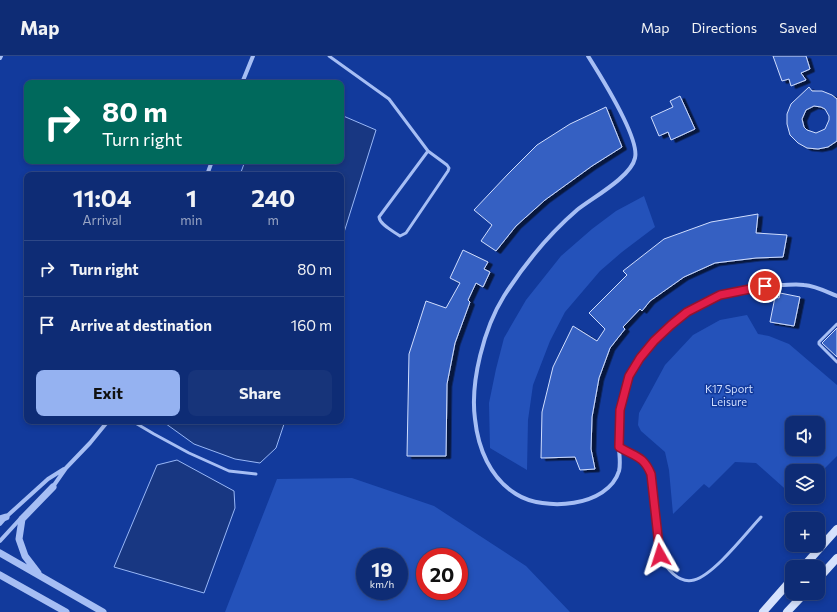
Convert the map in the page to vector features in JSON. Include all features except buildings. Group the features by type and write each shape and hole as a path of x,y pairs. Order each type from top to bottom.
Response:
{"main road":[{"path":"809,560 837,529"},
{"path":"825,571 837,558"},
{"path":"763,612 785,587"},
{"path":"787,612 798,600"}],"street":[{"path":"243,80 253,56"},
{"path":"588,56 617,105 628,128 635,157 628,171 615,183 577,210 551,236 526,265 503,298 491,324 480,353 474,410 476,432 482,454 505,486 518,496 534,502 572,504 589,499 601,493 611,485 619,471 620,410 629,376 640,358 654,341 687,312 720,295 765,286 804,285 837,296"},
{"path":"42,577 24,556 19,539 22,519 53,487 66,468 106,424"},
{"path":"0,524 3,518 48,479 66,468"},
{"path":"0,541 24,514 53,487"},
{"path":"0,553 103,612"},
{"path":"0,575 66,612"}],"lane":[{"path":"329,56 389,99 428,151 449,168 406,233 400,236 382,223 378,217 428,151"},
{"path":"837,324 819,342 819,344 837,362"},
{"path":"137,424 188,453 229,471 256,474"},
{"path":"619,447 641,458 651,474 660,555 665,566 673,575 684,580 694,580 706,573 718,564 761,517"}],"green space":[{"path":"644,196 655,227 600,271 565,312 550,341 533,385 528,420 527,470 490,448 489,403 504,338 526,300 561,256 592,229 616,211"},
{"name":"K17 Sport Leisure","path":"747,315 758,334 769,336 789,344 837,385 837,456 825,468 825,464 785,464 785,489 756,463 735,462 709,488 704,484 673,514 669,470 665,452 641,431 638,425 639,413 665,365 693,335 720,320"},
{"path":"352,478 434,506 526,566 570,612 225,612 277,479"}],"shaded area":[{"path":"344,116 376,130 344,232 344,172 241,172 244,164 344,164"},
{"path":"166,424 284,424 276,448 260,463 235,459 194,444"},
{"path":"177,460 234,491 235,508 204,593 114,567 157,465"}],"route":[{"path":"660,555 651,474 641,458 626,452 619,447 620,410 629,376 640,358 654,341 687,312 720,295 765,286"}]}
